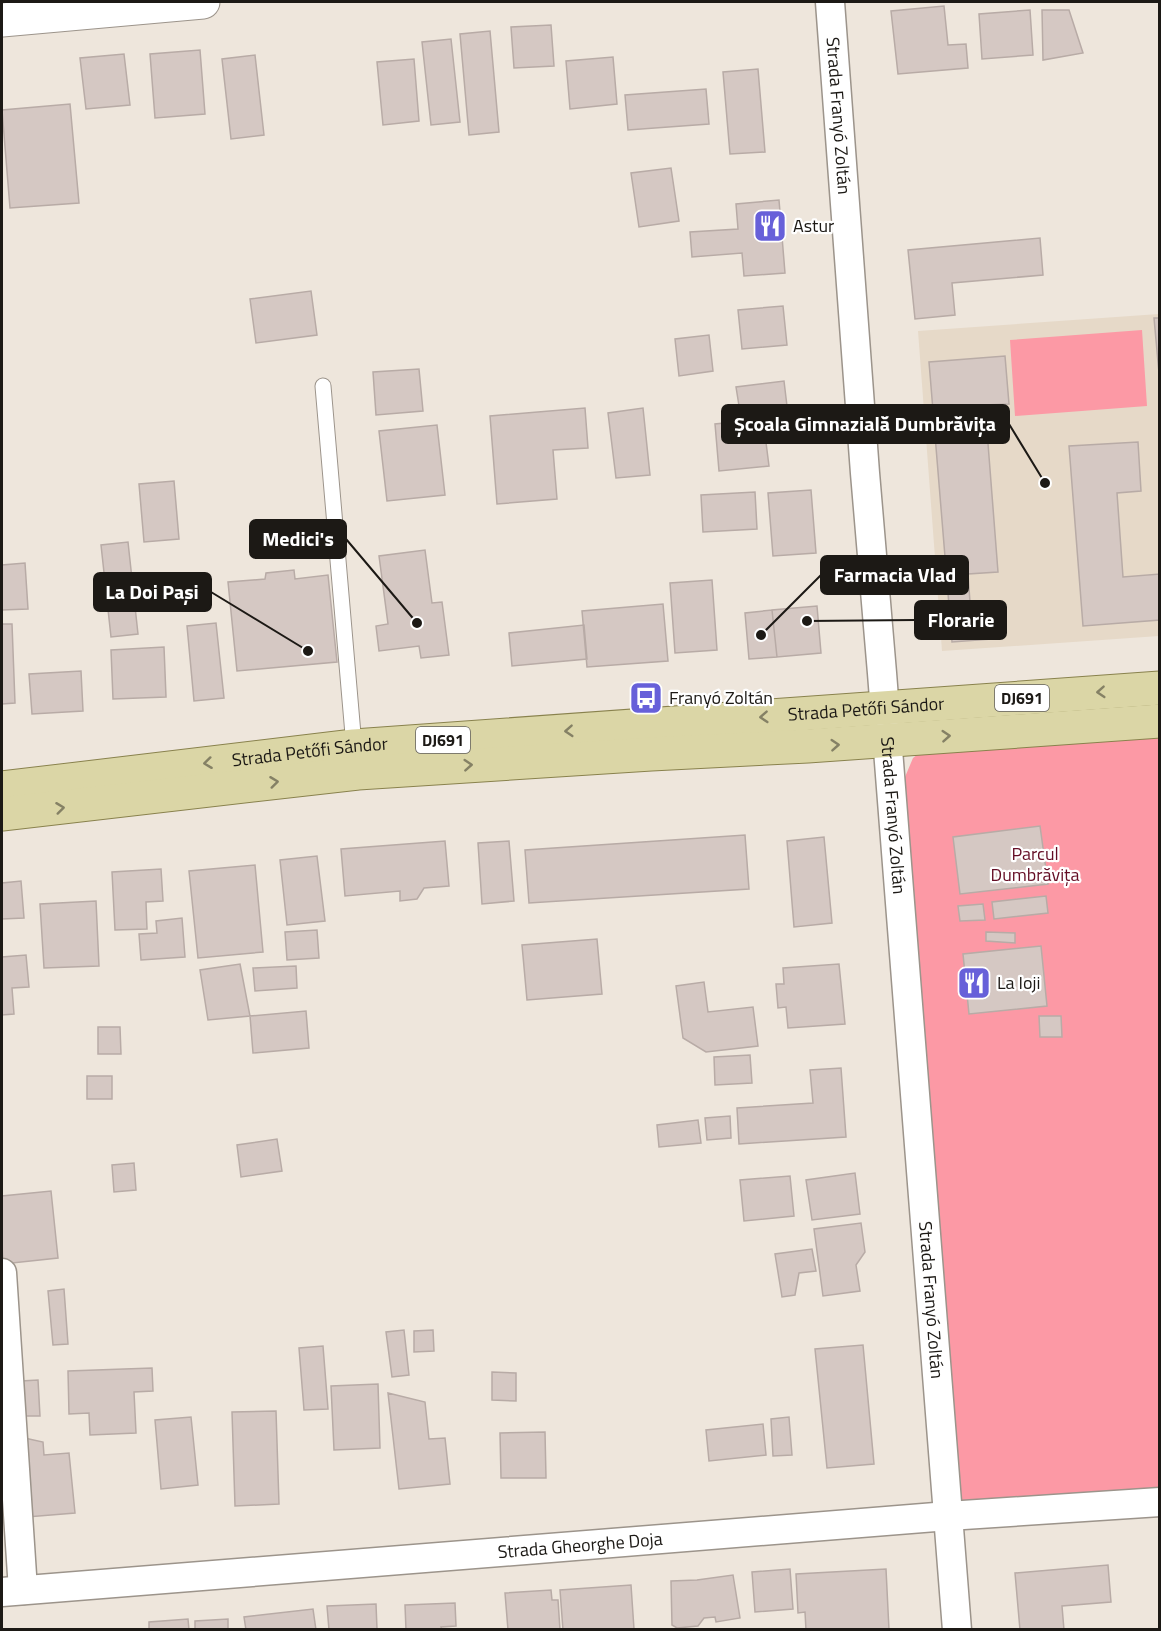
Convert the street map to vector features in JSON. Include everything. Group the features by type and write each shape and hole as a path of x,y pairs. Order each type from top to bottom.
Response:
{"main road":[{"name":"Strada Petőfi Sándor","path":"2,788 354,746 1160,688"},
{"name":"Strada Petőfi Sándor","path":"2,814 358,773 888,741 1160,721"}],"street":[{"path":"2,20 203,2"},
{"name":"Strada Franyó Zoltán","path":"830,2 957,1629"},
{"path":"2,1273 12,1591"},
{"name":"Strada Gheorghe Doja","path":"12,1591 948,1516 1160,1502"}],"lane":[{"path":"323,386 354,746"}],"shaded area":[{"path":"1159,314 1159,636 942,651 918,331"}],"green space":[{"path":"1142,330 1147,406 1015,416 1010,340"},
{"name":"Parcul Dumbrăvița","path":"1159,730 1159,1502 948,1516 905,777 913,758 928,746"}],"building":[{"path":"944,6 948,45 966,44 968,68 898,74 891,11"},
{"path":"1030,10 1033,55 982,59 979,14"},
{"path":"1042,10 1069,10 1083,53 1043,60"},
{"path":"551,25 554,66 514,68 511,27"},
{"path":"490,31 499,132 469,135 460,34"},
{"path":"451,39 460,122 431,125 422,42"},
{"path":"200,50 205,114 155,118 150,54"},
{"path":"124,54 130,105 86,109 80,58"},
{"path":"255,55 264,135 231,139 222,59"},
{"path":"613,57 617,104 570,109 566,61"},
{"path":"414,59 419,121 383,125 377,62"},
{"path":"758,69 765,152 730,154 723,72"},
{"path":"706,89 709,124 628,130 625,95"},
{"path":"70,104 79,203 10,208 2,110"},
{"path":"671,168 679,221 639,227 631,173"},
{"path":"779,200 785,273 744,276 742,253 692,257 690,232 738,229 736,204"},
{"path":"1040,238 1043,275 952,283 955,315 915,319 908,250"},
{"path":"311,291 317,335 256,343 250,299"},
{"path":"783,306 787,345 742,349 738,310"},
{"path":"1154,318 1160,318 1160,384"},
{"path":"709,335 713,371 679,376 675,339"},
{"path":"1005,356 1009,404 985,405 998,572 968,574 970,602 987,601 991,639 952,642 929,362"},
{"path":"419,369 423,411 376,415 373,372"},
{"path":"784,381 787,406 740,412 736,387"},
{"path":"585,408 588,448 553,450 557,499 497,504 490,416"},
{"path":"643,408 650,475 616,478 608,413"},
{"path":"763,419 769,466 719,471 715,424"},
{"path":"437,425 445,495 387,501 379,431"},
{"path":"1138,442 1141,491 1117,493 1123,577 1160,574 1160,620 1083,626 1069,446"},
{"path":"174,481 179,539 144,542 139,484"},
{"path":"811,490 816,553 773,556 768,493"},
{"path":"755,492 757,529 703,532 701,495"},
{"path":"128,542 138,634 111,637 101,545"},
{"path":"425,550 432,603 442,602 449,655 421,658 419,646 379,651 376,626 388,624 379,556"},
{"path":"25,563 28,609 2,610 2,565"},
{"path":"294,570 295,579 328,575 337,662 237,671 228,582 265,579 266,573"},
{"path":"712,580 717,650 675,653 670,583"},
{"path":"663,604 668,661 587,667 582,611"},
{"path":"817,606 821,653 777,657 772,610"},
{"path":"772,610 777,657 749,659 745,613"},
{"path":"216,623 224,698 194,701 187,626"},
{"path":"2,624 12,624 15,703 2,704"},
{"path":"584,625 587,659 512,666 509,633"},
{"path":"164,647 166,697 113,699 111,650"},
{"path":"81,671 83,711 32,714 29,674"},
{"path":"1040,826 1048,884 960,894 953,837"},
{"path":"745,835 749,889 529,903 525,850"},
{"path":"824,837 832,923 794,927 787,841"},
{"path":"445,841 449,886 424,888 417,899 400,901 400,891 345,896 341,849"},
{"path":"509,841 514,901 482,904 478,843"},
{"path":"317,856 325,921 287,925 280,860"},
{"path":"255,865 263,952 198,958 189,871"},
{"path":"161,869 163,901 146,902 147,929 115,930 112,872"},
{"path":"21,881 24,918 2,919 2,883"},
{"path":"1046,896 1048,913 994,919 992,902"},
{"path":"96,901 99,966 44,968 40,904"},
{"path":"983,904 985,920 960,921 958,906"},
{"path":"182,918 185,957 141,960 139,934 157,933 156,921"},
{"path":"317,930 319,958 287,960 285,932"},
{"path":"986,932 1015,933 1015,943 986,941"},
{"path":"597,939 602,994 527,1000 522,945"},
{"path":"1041,946 1047,1006 969,1014 963,954"},
{"path":"26,955 29,987 12,988 14,1014 2,1015 2,957"},
{"path":"240,964 250,1016 208,1020 200,970"},
{"path":"839,964 845,1024 788,1028 786,1007 778,1008 776,984 784,984 783,968"},
{"path":"296,966 297,988 255,991 253,968"},
{"path":"704,982 708,1012 753,1007 758,1046 706,1052 683,1038 676,986"},
{"path":"306,1011 309,1048 253,1053 250,1016"},
{"path":"1039,1016 1061,1016 1062,1037 1040,1037"},
{"path":"98,1027 120,1027 121,1054 98,1054"},
{"path":"750,1055 752,1083 715,1085 714,1057"},
{"path":"841,1068 846,1137 739,1144 737,1108 813,1103 810,1070"},
{"path":"87,1076 112,1076 112,1099 87,1099"},
{"path":"730,1116 731,1138 707,1140 705,1118"},
{"path":"698,1120 701,1143 659,1147 657,1125"},
{"path":"277,1139 282,1171 241,1177 237,1145"},
{"path":"134,1163 136,1190 114,1192 112,1165"},
{"path":"855,1173 860,1214 812,1220 806,1180"},
{"path":"790,1176 794,1216 744,1221 740,1180"},
{"path":"51,1191 58,1258 3,1264 2,1196"},
{"path":"861,1223 865,1252 856,1265 860,1291 823,1296 814,1229"},
{"path":"812,1249 816,1271 799,1273 795,1295 782,1297 775,1254"},
{"path":"64,1289 68,1344 53,1345 48,1291"},
{"path":"404,1330 409,1375 392,1377 386,1332"},
{"path":"433,1330 434,1351 414,1352 414,1331"},
{"path":"863,1345 874,1464 827,1468 815,1349"},
{"path":"323,1346 328,1409 304,1410 299,1348"},
{"path":"152,1368 153,1391 134,1392 136,1433 90,1435 89,1413 69,1414 68,1371"},
{"path":"492,1372 516,1373 516,1401 492,1400"},
{"path":"38,1380 40,1416 22,1416 21,1381"},
{"path":"378,1384 380,1448 334,1450 331,1386"},
{"path":"388,1393 425,1402 429,1439 445,1438 450,1484 399,1489"},
{"path":"276,1411 279,1504 235,1506 232,1412"},
{"path":"191,1417 198,1485 161,1489 155,1420"},
{"path":"789,1417 792,1455 773,1456 771,1419"},
{"path":"763,1424 766,1455 709,1461 706,1430"},
{"path":"545,1432 546,1478 501,1478 500,1433"},
{"path":"20,1437 43,1442 44,1455 69,1453 75,1513 27,1517"},
{"path":"1108,1565 1111,1602 1062,1606 1064,1630 1020,1630 1015,1573"},
{"path":"790,1569 793,1609 755,1612 752,1572"},
{"path":"886,1569 889,1630 806,1630 805,1612 798,1613 796,1574"},
{"path":"733,1575 740,1618 716,1622 715,1617 704,1618 698,1626 677,1628 672,1625 671,1581"},
{"path":"631,1585 634,1629 563,1630 560,1590"},
{"path":"551,1590 552,1600 558,1600 560,1630 508,1630 505,1593"},
{"path":"455,1603 456,1626 441,1627 442,1630 406,1630 405,1605"},
{"path":"376,1604 377,1629 329,1630 327,1606"},
{"path":"313,1609 316,1630 246,1630 244,1617"},
{"path":"188,1619 189,1630 149,1630 149,1622"},
{"path":"228,1619 228,1630 195,1630 195,1621"}],"place":[{"name":"Astur","path":"770,226"},
{"name":"Școala Gimnazială Dumbrăvița","path":"1045,483"},
{"name":"Florarie","path":"807,621"},
{"name":"Medici's","path":"417,623"},
{"name":"Farmacia Vlad","path":"761,635"},
{"name":"La Doi Pași","path":"308,651"},
{"name":"Franyó Zoltán","path":"646,698"},
{"name":"La Ioji","path":"974,983"}]}
